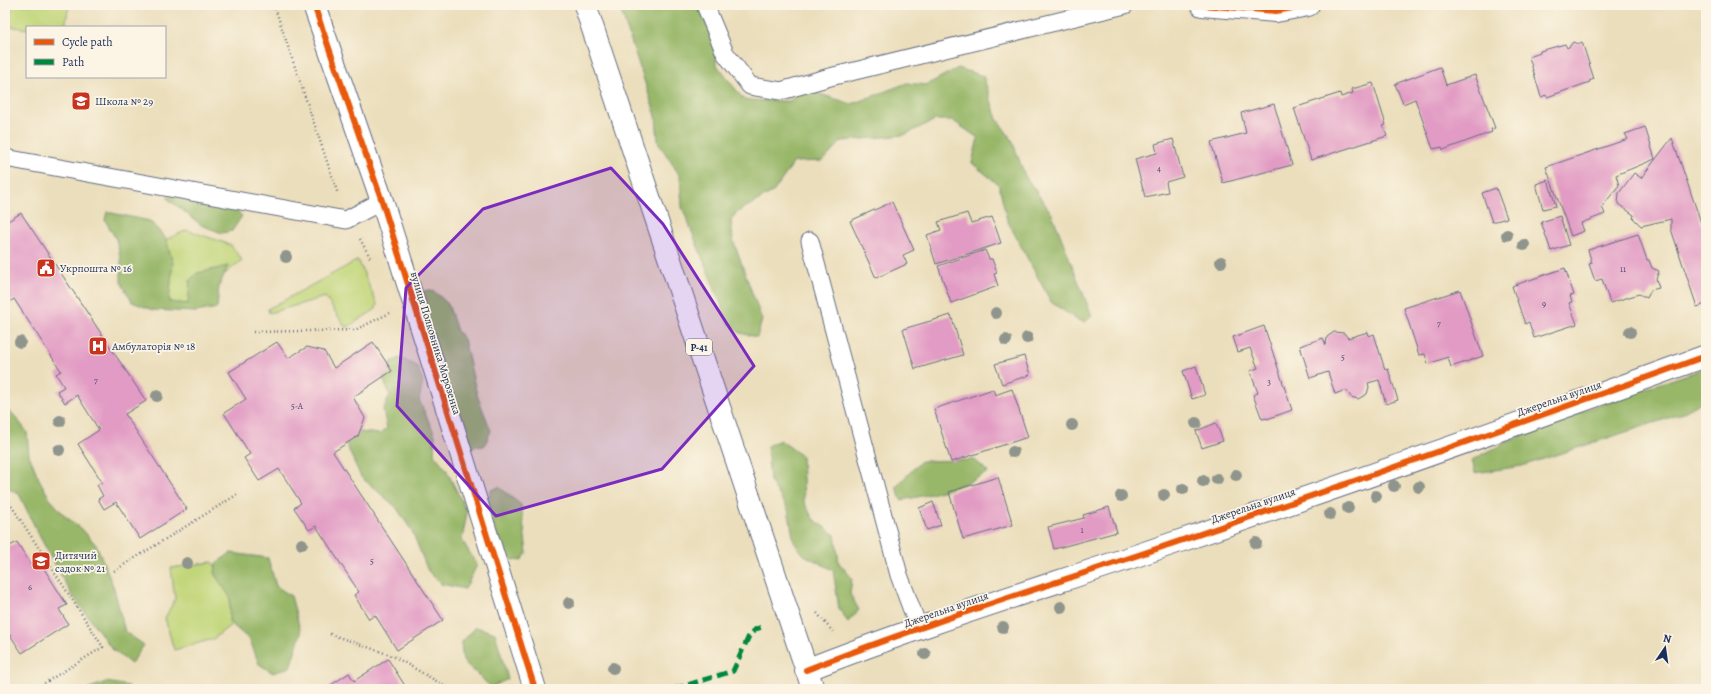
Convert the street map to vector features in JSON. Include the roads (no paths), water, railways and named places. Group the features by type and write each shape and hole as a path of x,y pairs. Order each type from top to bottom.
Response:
{"street":[{"name":"вулиця Полковника Морозенка","path":"314,5 382,201 535,689"},
{"name":"Р-41","path":"585,5 810,680"},
{"path":"1202,5 1276,11 1308,5"},
{"name":"Джерельна вулиця","path":"810,680 849,653 1190,538 1563,408 1706,356"}],"lane":[{"path":"705,5 725,53 750,86 781,91 830,77 1125,5"},
{"path":"5,158 346,220 382,201"},
{"path":"810,241 899,575 919,629"}],"place":[{"name":"Школа № 29","path":"81,101"},
{"name":"Укрпошта № 16","path":"46,268"},
{"name":"Амбулаторія № 18","path":"98,346"},
{"name":"Дитячий садок № 21","path":"41,561"}]}
